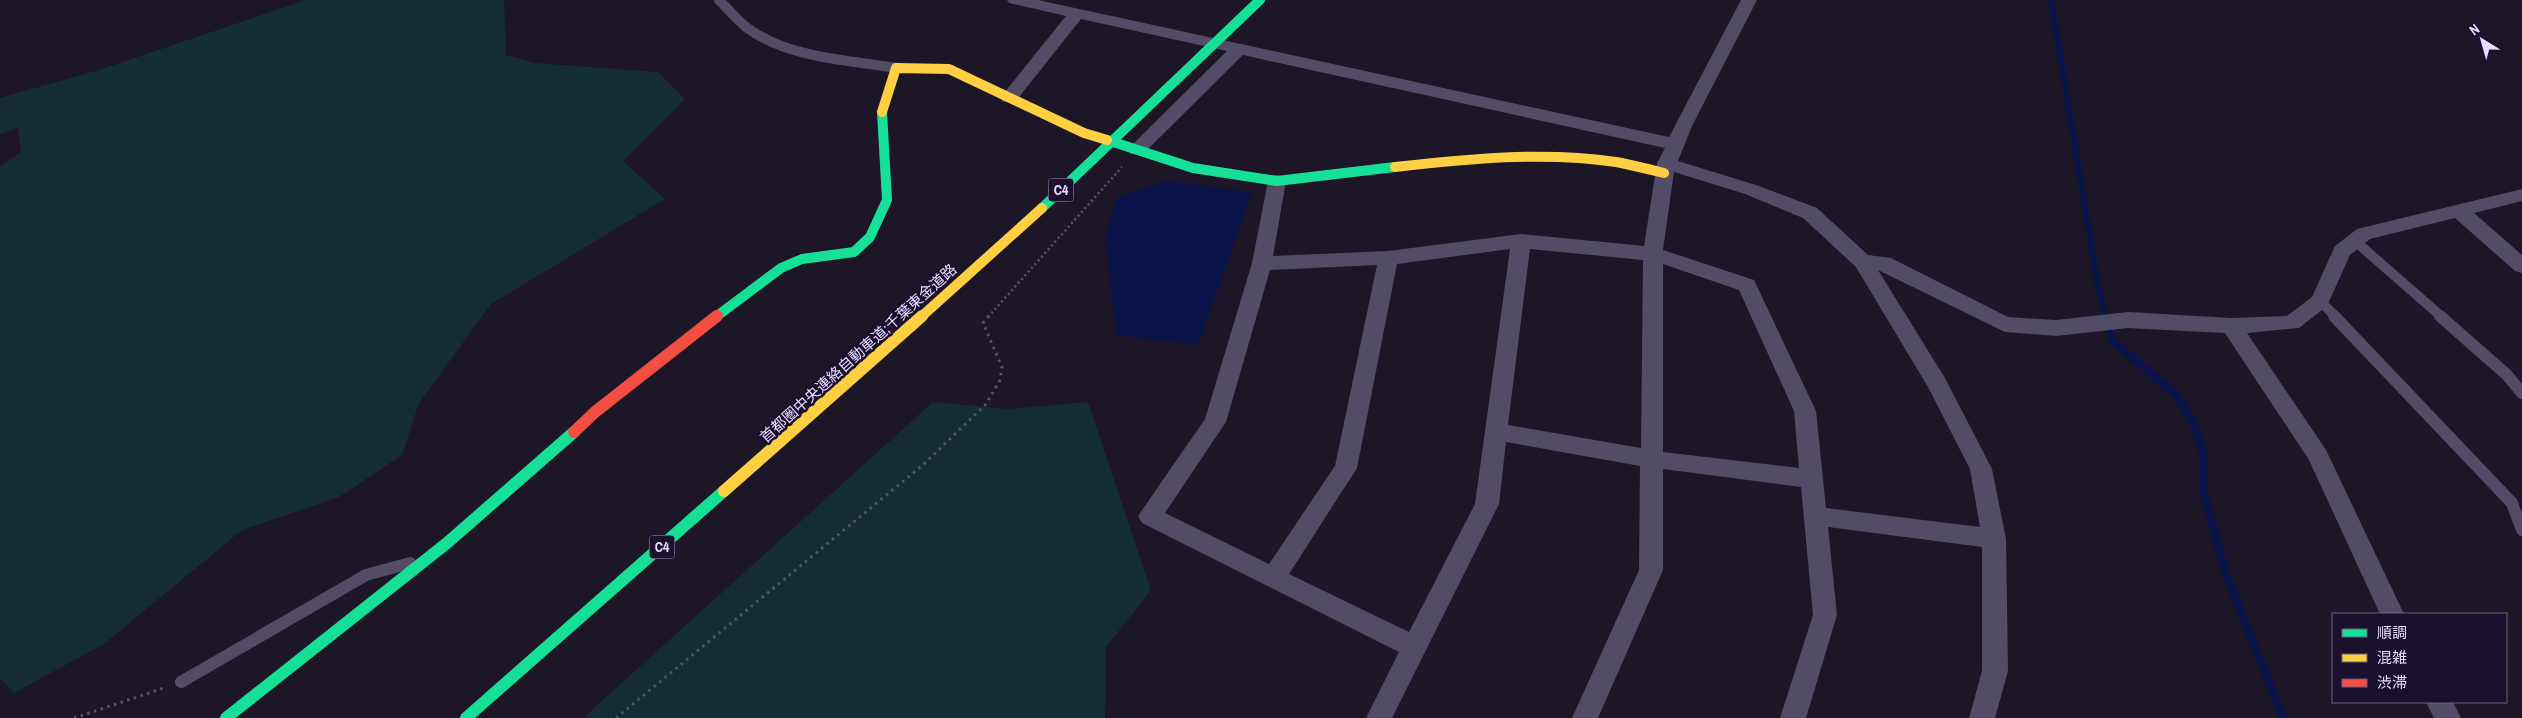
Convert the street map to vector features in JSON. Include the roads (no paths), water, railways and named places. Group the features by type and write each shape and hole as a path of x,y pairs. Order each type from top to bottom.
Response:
{"main road":[{"name":"首都圏中央連絡自動車道;千葉東金道路","path":"466,718 1002,246 1260,0"},
{"path":"226,718 433,556 522,480 596,412 749,291 781,268 802,259 854,252 870,237 887,200 882,112 896,68 949,69 1084,133 1194,168 1277,181 1463,159 1559,158 1610,161 1665,168"}],"street":[{"path":"1015,0 1675,144"},
{"path":"1585,718 1651,570 1653,254 1665,168 1675,144 1749,0"},
{"path":"1009,98 1076,14"},
{"path":"1137,150 1240,48"},
{"path":"1665,168 1752,190 1810,213 1863,262 1937,384 1981,468 1994,539 1996,671 1982,718"},
{"path":"1277,181 1262,263 1215,422 1150,516 1416,648"},
{"path":"1863,262 1884,263 2005,324 2056,328 2128,320 2231,326 2292,323 2320,302 2342,251 2364,234 2460,212 2522,195"},
{"path":"2460,212 2522,266"},
{"path":"1262,263 1388,258 1521,241 1653,254 1747,285 1805,411 1825,615 1793,718"},
{"path":"1380,718 1487,504 1521,241"},
{"path":"1274,577 1346,468 1388,258"},
{"path":"2231,326 2318,456 2392,613"},
{"path":"1496,432 1652,459 1812,479"},
{"path":"1816,516 1994,539"},
{"path":"2440,703 2448,718"}],"lane":[{"path":"719,0 748,29 787,47 836,58 896,68"},
{"path":"2355,241 2507,375 2522,393"},
{"path":"2320,302 2512,503 2522,530"},
{"path":"181,682 366,575 433,556"}],"waterway":[{"path":"2051,0 2099,292 2106,317"},
{"path":"2106,316 2113,341 2176,395 2193,421 2203,453 2204,493 2226,574 2283,718"}]}
